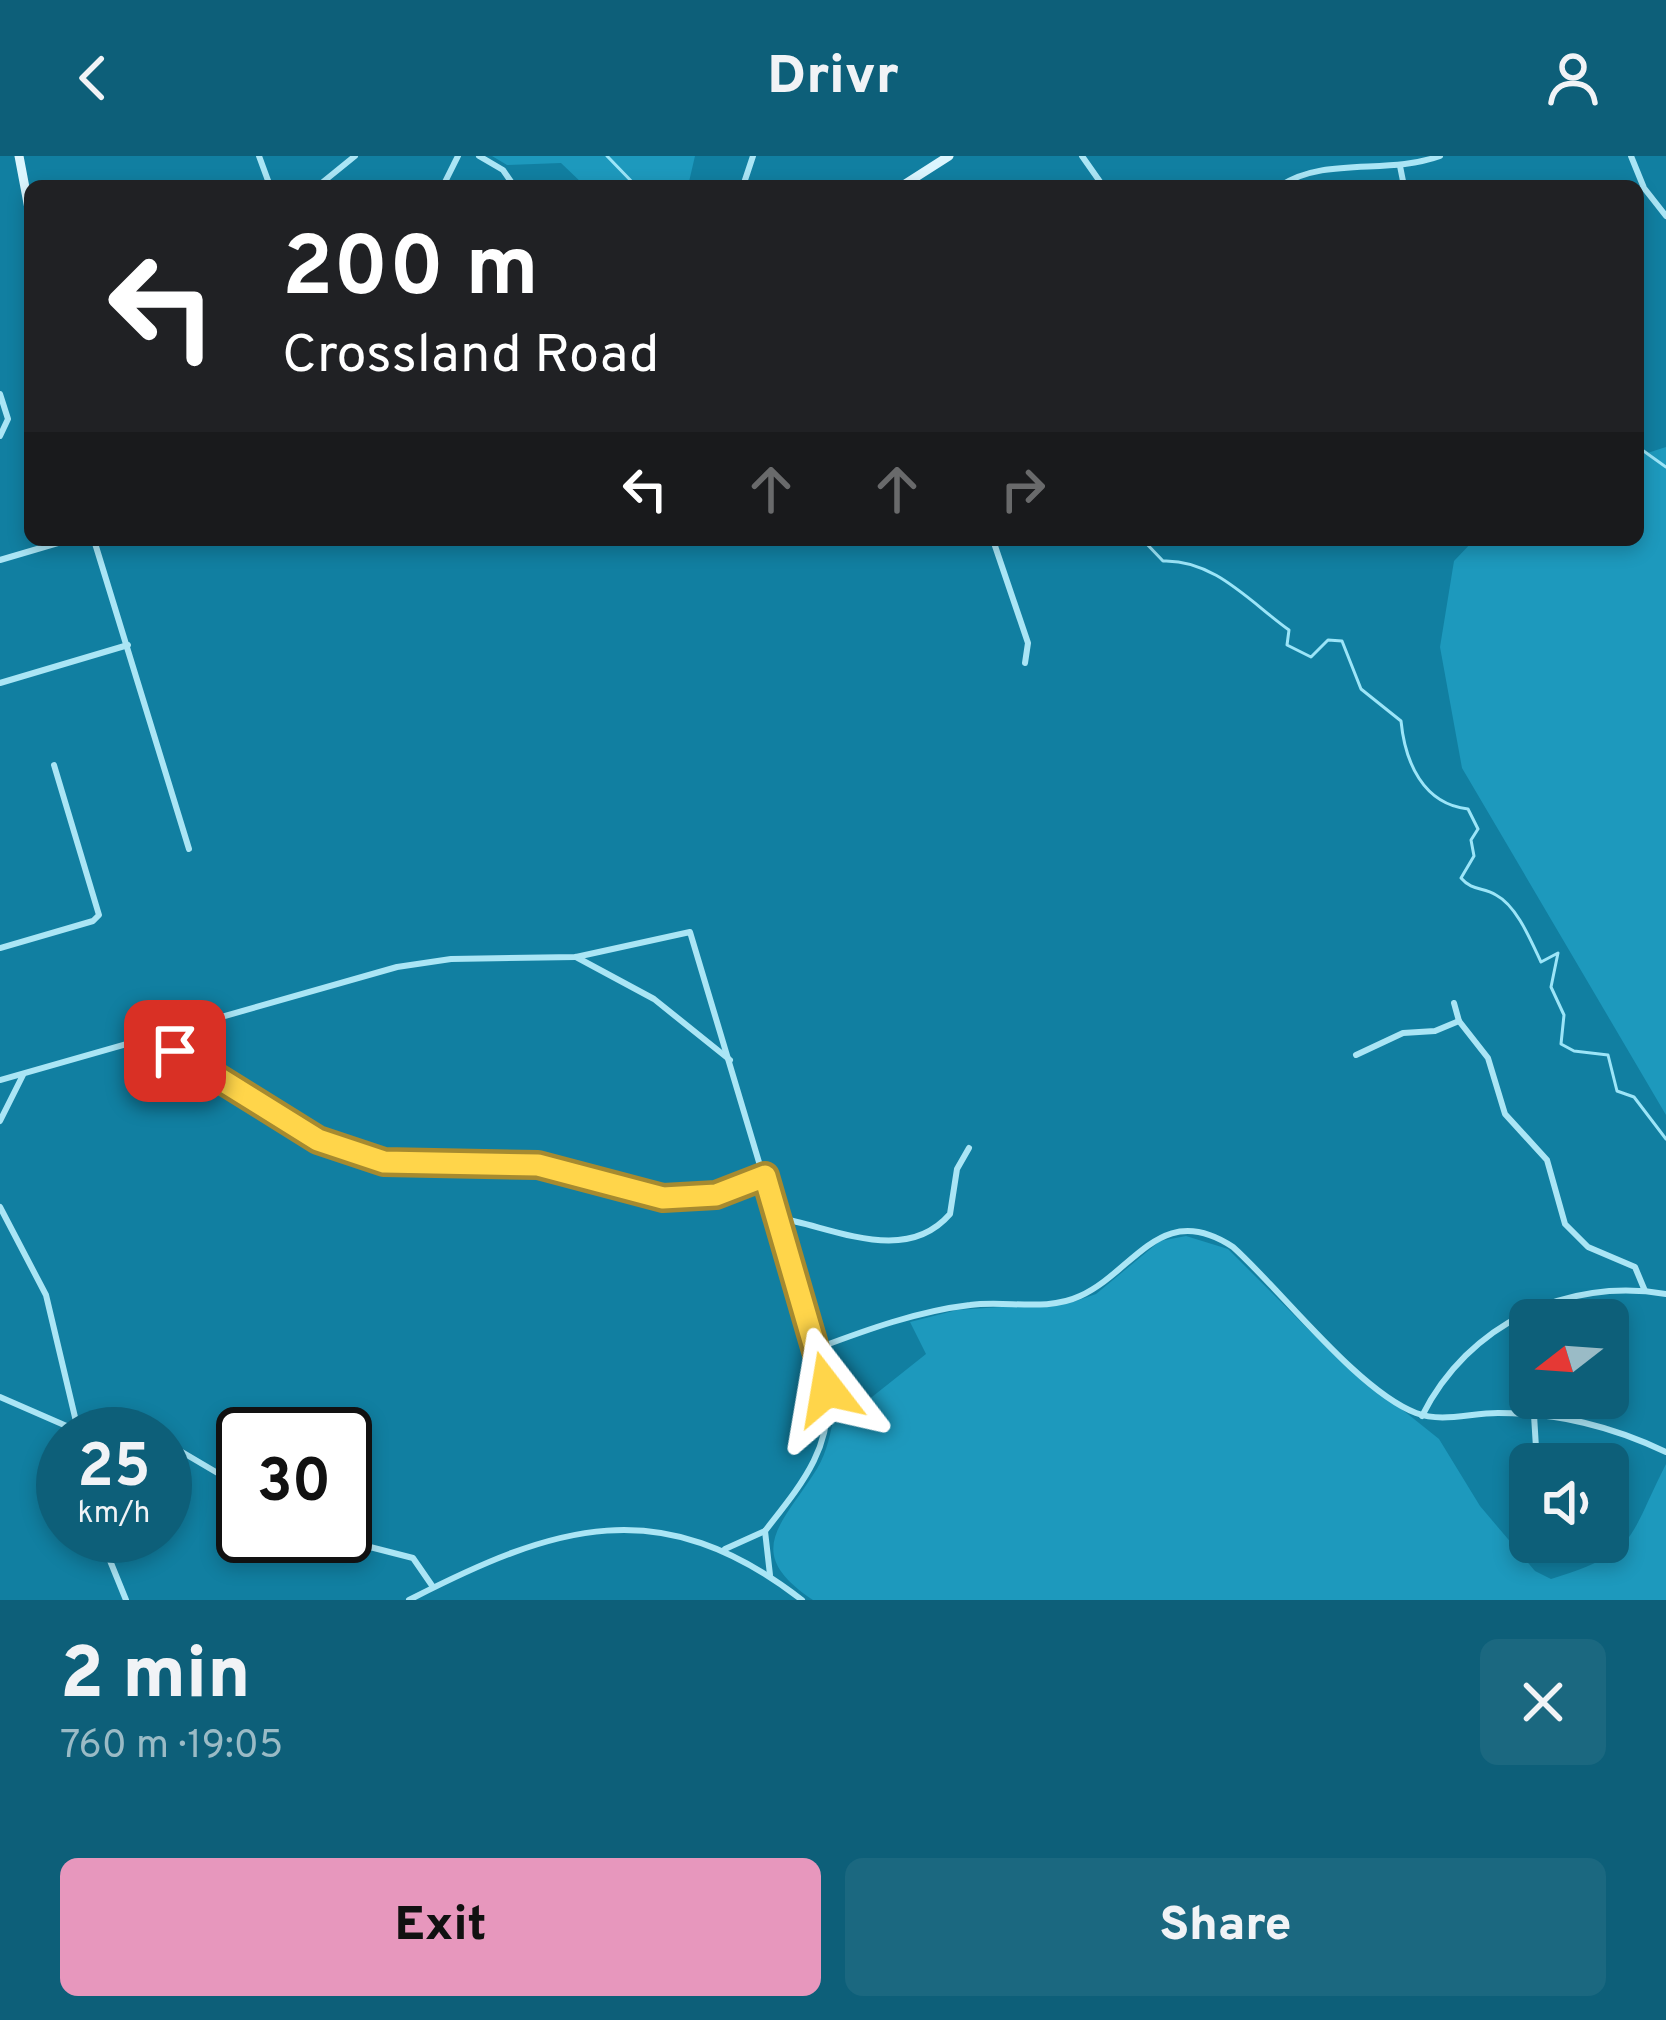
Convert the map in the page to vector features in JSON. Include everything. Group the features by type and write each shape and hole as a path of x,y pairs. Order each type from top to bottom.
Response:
{"street":[{"path":"326,180 356,156"},
{"path":"479,156 503,170 510,180"},
{"path":"911,180 949,156"},
{"path":"1290,180 1327,165 1400,166 1440,156"},
{"path":"1400,166 1403,180"},
{"path":"1644,188 1666,216"},
{"path":"0,394 8,424 0,436"},
{"path":"0,560 48,546"},
{"path":"96,546 189,849"},
{"path":"995,546 1028,643 1025,663"},
{"path":"0,683 128,645"},
{"path":"0,948 99,915 54,765"},
{"path":"0,1080 397,968 481,957 576,957 691,932 818,1348 828,1403 824,1438 805,1480 765,1531 723,1550"},
{"path":"576,957 654,999 730,1060"},
{"path":"1454,1003 1459,1022 1485,1050 1510,1122 1547,1160 1565,1224 1588,1247 1636,1267 1645,1291"},
{"path":"1356,1055 1402,1033 1459,1022"},
{"path":"146,1038 223,1076 318,1140 380,1161 538,1165 663,1198 716,1195 765,1176"},
{"path":"0,1120 23,1076"},
{"path":"778,1218 870,1240 919,1236 950,1214 957,1169 969,1148"},
{"path":"0,1207 46,1295 73,1407"},
{"path":"818,1348 945,1308 1077,1298 1147,1244 1190,1232 1215,1236 1233,1247 1332,1348 1402,1406 1422,1415 1509,1414"},
{"path":"1422,1415 1447,1376 1521,1314 1596,1289 1666,1294"},
{"path":"0,1397 36,1413"},
{"path":"1561,1419 1609,1428 1666,1451"},
{"path":"409,1600 522,1546 590,1529 656,1531 723,1550 770,1575 802,1600"},
{"path":"765,1531 770,1575"},
{"path":"372,1548 412,1558 434,1587"},
{"path":"111,1563 126,1600"}],"shaded area":[{"path":"492,156 695,156 689,180 579,180 561,163 507,165"},
{"path":"1666,447 1666,1115 1462,768 1440,647 1454,561 1468,546 1644,546 1644,454"},
{"path":"1186,1236 1228,1249 1334,1355 1439,1439 1480,1506 1509,1540 1509,1563 1528,1563 1551,1579 1593,1563 1629,1563 1629,1536 1666,1464 1666,1600 813,1600 792,1584 774,1554 780,1525 821,1462 833,1421 843,1420 926,1354 910,1322 957,1310 1073,1302 1096,1294 1160,1241"}],"waterway":[{"path":"607,156 630,180"},
{"path":"1644,451 1666,467"},
{"path":"1149,546 1163,561 1199,567 1231,585 1289,630 1287,645 1311,657 1328,640 1342,641 1361,689 1401,721 1419,779 1439,799 1468,809 1478,829 1471,840 1474,856 1461,878 1510,907 1541,962 1558,953 1551,987 1564,1015 1561,1044 1574,1051 1608,1055 1617,1091 1634,1097 1666,1139"}],"route":[{"path":"175,1051 223,1076 318,1140 384,1162 538,1165 638,1195 690,1199 716,1195 765,1176 827,1389"}]}
